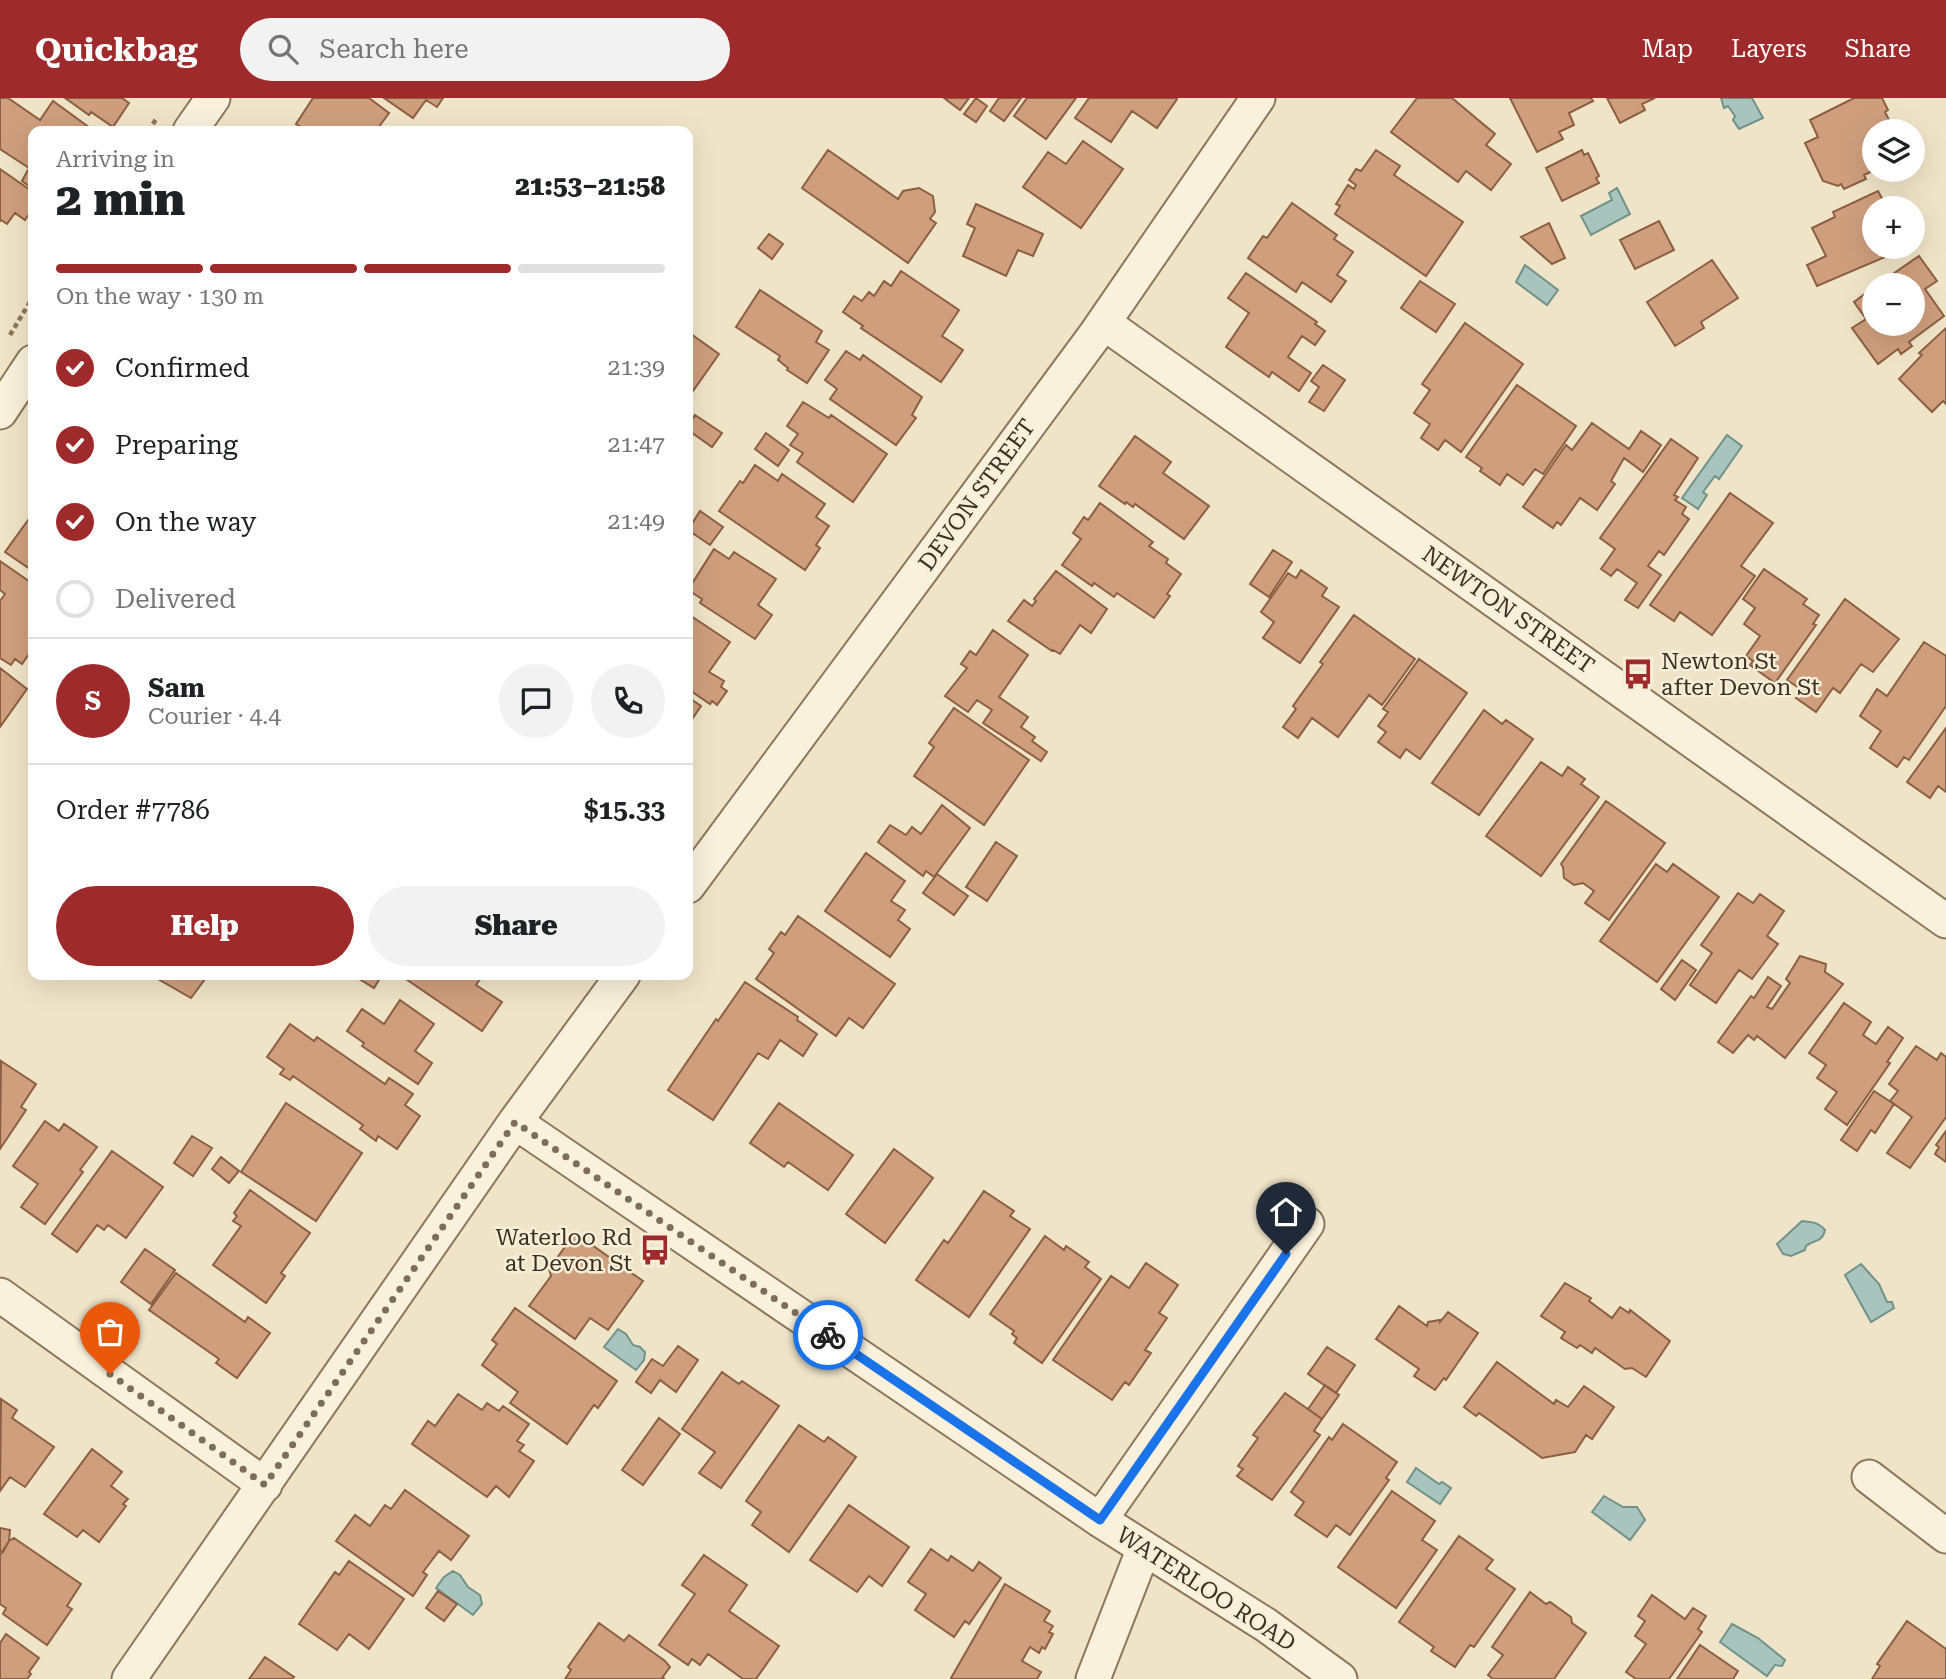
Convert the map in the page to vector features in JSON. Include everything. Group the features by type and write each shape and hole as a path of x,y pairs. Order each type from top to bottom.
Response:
{"street":[{"path":"193,126 213,98"},
{"name":"DEVON STREET","path":"693,879 1104,323 1258,98"},
{"name":"NEWTON STREET","path":"1104,323 1946,921"},
{"path":"0,412 28,370"},
{"path":"129,1679 515,1122 619,980"},
{"name":"WATERLOO ROAD","path":"515,1122 1100,1520 1266,1625 1340,1679"},
{"path":"1100,1520 1307,1224"},
{"path":"0,1295 265,1485"},
{"path":"1869,1477 1946,1536"},
{"path":"1093,1679 1144,1548"}],"path":[{"path":"7,340 28,305"}],"water":[{"path":"1721,98 1752,98 1763,118 1739,129 1733,120 1735,116 1728,106 1724,108"},
{"path":"1617,188 1630,214 1591,235 1581,216 1612,200 1609,193"},
{"path":"1525,265 1558,290 1547,305 1516,282"},
{"path":"1727,435 1742,446 1719,479 1715,476 1703,492 1707,495 1698,509 1682,498"},
{"path":"1802,1221 1820,1225 1825,1230 1824,1234 1806,1246 1805,1250 1791,1256 1783,1254 1777,1244"},
{"path":"1861,1264 1879,1284 1887,1302 1892,1302 1894,1308 1871,1322 1845,1275"},
{"path":"618,1329 626,1334 633,1345 645,1352 644,1360 636,1370 604,1347"},
{"path":"1416,1468 1439,1484 1442,1482 1451,1488 1440,1504 1407,1482"},
{"path":"1604,1496 1623,1507 1637,1507 1645,1520 1630,1540 1592,1512"},
{"path":"453,1571 480,1595 482,1604 473,1615 436,1588 444,1577"},
{"path":"1732,1624 1758,1638 1785,1660 1782,1666 1775,1665 1767,1676 1720,1642"}],"building":[{"path":"0,98 8,98 40,120 53,101 87,126 28,126 28,167 0,149"},
{"path":"65,98 122,98 129,103 114,126 91,112 89,115"},
{"path":"313,98 369,98 389,113 380,126 296,124"},
{"path":"384,98 443,98 437,107 426,100 413,118"},
{"path":"944,98 969,98 960,110"},
{"path":"976,98 987,106 976,122 964,114"},
{"path":"999,98 1021,98 1004,121 990,111"},
{"path":"1027,98 1076,98 1046,139 1014,116"},
{"path":"1089,98 1177,99 1157,128 1132,111 1111,142 1075,118"},
{"path":"1417,98 1452,98 1495,134 1486,145 1511,164 1491,190 1466,171 1458,182 1391,132"},
{"path":"1510,98 1591,98 1593,101 1569,113 1574,125 1559,132 1563,139 1537,152"},
{"path":"1607,98 1655,98 1642,104 1645,110 1620,123"},
{"path":"1854,98 1882,98 1888,110 1885,112 1888,119 1862,119 1862,181 1844,189 1841,184 1838,186 1823,181 1805,143 1818,137 1810,120"},
{"path":"1083,141 1123,169 1081,228 1023,187 1048,152 1066,164"},
{"path":"828,150 898,199 903,191 919,188 933,196 935,212 930,219 936,223 908,263 802,188"},
{"path":"1376,150 1400,166 1394,175 1463,222 1426,276 1335,214 1340,206 1336,204 1348,185 1354,189 1356,185 1349,180 1356,169 1361,171"},
{"path":"1582,150 1584,155 1588,153 1599,176 1596,178 1599,183 1562,201 1546,168"},
{"path":"0,169 28,189 28,216 25,220 15,213 7,224 0,221"},
{"path":"28,170 28,185 22,181"},
{"path":"1878,191 1881,196 1867,196"},
{"path":"1862,198 1862,259 1880,259 1817,286 1807,265 1826,256 1812,228 1835,217 1833,212"},
{"path":"1292,203 1337,235 1334,239 1353,252 1337,275 1346,281 1331,302 1302,282 1296,292 1248,258 1263,236 1267,238"},
{"path":"976,204 1043,234 1033,256 1018,250 1006,276 963,256 975,228 967,224"},
{"path":"1659,221 1674,250 1635,269 1620,240"},
{"path":"1549,223 1565,258 1552,264 1521,237"},
{"path":"769,234 783,244 772,259 758,248"},
{"path":"1915,259 1921,259 1937,281 1925,289 1925,273 1894,273"},
{"path":"1712,260 1738,298 1701,322 1704,328 1675,346 1647,302"},
{"path":"901,271 959,310 942,336 963,350 941,382 861,328 863,326 843,312 854,296 862,301 869,292 874,296 884,281 891,286"},
{"path":"1246,273 1317,322 1315,324 1325,331 1315,345 1302,336 1288,357 1311,373 1299,391 1272,372 1269,377 1226,347 1249,313 1228,298"},
{"path":"1420,281 1455,304 1436,332 1401,308"},
{"path":"1925,289 1944,316 1925,330"},
{"path":"760,290 822,331 816,342 829,350 807,383 787,370 778,360 780,356 736,327"},
{"path":"1862,296 1862,313 1854,302"},
{"path":"1862,322 1862,336 1917,336 1909,342 1912,346 1901,354 1898,349 1878,364 1852,328"},
{"path":"1465,323 1523,364 1461,452 1445,440 1438,450 1421,438 1430,424 1414,413 1430,390 1422,384"},
{"path":"1946,328 1946,404 1943,401 1932,412 1899,379 1922,355 1919,353"},
{"path":"693,335 719,354 693,391"},
{"path":"846,351 860,360 863,355 922,397 912,415 916,418 896,445 830,399 837,389 825,380"},
{"path":"1323,365 1345,380 1324,411 1309,402 1319,387 1311,381"},
{"path":"1517,385 1576,426 1543,474 1535,469 1523,485 1507,474 1500,485 1466,457"},
{"path":"803,402 829,418 831,415 887,454 853,502 797,462 803,453 790,445 798,434 787,426"},
{"path":"695,415 722,433 712,447 693,434"},
{"path":"1592,423 1629,449 1641,431 1661,445 1643,472 1624,458 1611,481 1615,484 1597,510 1580,498 1561,525 1557,522 1553,528 1523,507 1566,445 1572,450"},
{"path":"766,433 789,450 778,466 755,449"},
{"path":"1135,436 1171,462 1163,473 1209,506 1184,539 1135,504 1133,507 1126,502 1125,504 1099,486"},
{"path":"1671,439 1698,458 1674,495 1678,497 1675,500 1686,507 1682,514 1689,519 1664,555 1659,551 1648,566 1661,575 1638,608 1625,600 1637,583 1617,569 1611,576 1601,569 1615,549 1600,538"},
{"path":"755,465 778,481 782,474 825,504 816,517 829,526 816,545 820,548 805,570 719,511"},
{"path":"1730,493 1773,523 1741,566 1755,576 1712,635 1680,612 1674,621 1650,605"},
{"path":"1100,503 1153,542 1149,546 1168,559 1166,563 1181,574 1167,594 1170,596 1154,618 1117,593 1114,597 1094,583 1092,586 1062,565 1081,539 1073,533 1084,517 1088,520"},
{"path":"700,511 723,527 710,545 693,533 693,522"},
{"path":"28,520 28,568 5,552"},
{"path":"714,549 729,559 734,552 776,579 758,605 772,615 755,639 700,603 702,599 693,593 693,582"},
{"path":"1273,550 1292,562 1269,597 1250,584"},
{"path":"0,561 28,581 28,655 22,664 15,659 11,665 0,658 0,601 5,594 0,590"},
{"path":"1764,569 1807,599 1803,604 1819,615 1813,624 1816,625 1775,683 1750,665 1753,661 1746,656 1760,636 1744,624 1755,608 1743,599"},
{"path":"1301,570 1327,588 1322,596 1339,607 1300,663 1263,638 1274,622 1261,612 1288,573 1296,578"},
{"path":"1056,571 1107,609 1091,633 1080,625 1060,654 1008,621 1024,600 1032,606 1036,601 1034,599"},
{"path":"1845,599 1899,639 1873,672 1861,664 1840,693 1833,688 1816,712 1796,698 1802,690 1787,680"},
{"path":"1354,615 1415,659 1382,705 1369,695 1338,737 1312,718 1298,738 1283,727 1296,709 1293,706 1323,664 1320,662"},
{"path":"693,617 730,642 709,672 724,681 721,687 727,691 717,705 712,701 710,704 693,692"},
{"path":"993,630 1028,655 999,697 1028,717 1021,727 1035,737 1032,741 1047,752 1041,761 983,723 992,710 977,700 968,712 945,696 967,668 961,664 970,651 976,655"},
{"path":"1924,642 1946,656 1946,706 1909,760 1904,757 1897,767 1870,748 1881,731 1860,716 1877,689 1887,696"},
{"path":"1419,659 1467,693 1420,759 1406,749 1400,758 1378,742 1386,732 1378,726 1388,712 1383,709"},
{"path":"0,668 27,689 0,727"},
{"path":"693,700 701,706 693,718"},
{"path":"954,708 1029,760 984,825 914,776 934,747 929,743"},
{"path":"1484,710 1502,724 1506,720 1533,739 1479,815 1432,783"},
{"path":"1946,728 1946,792 1938,786 1930,798 1907,782"},
{"path":"1541,762 1562,776 1568,767 1585,779 1581,784 1599,797 1541,876 1486,836"},
{"path":"1606,801 1665,843 1609,920 1585,903 1594,891 1583,883 1574,885 1564,878 1561,864"},
{"path":"942,805 970,828 934,877 926,871 923,876 878,842 890,825 906,835 912,827 921,834"},
{"path":"996,842 1017,856 987,901 966,887"},
{"path":"866,853 905,881 891,901 905,910 898,920 910,929 890,957 825,911"},
{"path":"1656,864 1667,872 1673,864 1719,897 1657,982 1600,941"},
{"path":"937,874 968,896 954,915 923,893"},
{"path":"1738,893 1753,903 1760,894 1784,911 1767,936 1778,944 1752,979 1739,970 1716,1003 1690,985 1712,953 1701,945"},
{"path":"798,916 895,984 863,1028 849,1018 836,1036 756,979 774,953 769,949 781,932 785,935"},
{"path":"1800,956 1826,964 1825,972 1843,984 1785,1058 1757,1036 1754,1040 1748,1035 1733,1053 1718,1042 1768,977 1781,986 1767,1007 1772,1009 1790,983 1786,979"},
{"path":"1682,960 1696,970 1675,1000 1661,989"},
{"path":"160,980 204,980 191,998"},
{"path":"361,980 379,980 374,988"},
{"path":"407,980 480,980 476,985 502,1002 482,1031"},
{"path":"745,982 798,1017 797,1020 817,1034 803,1056 780,1040 768,1059 758,1053 713,1120 668,1090 716,1019 718,1021"},
{"path":"400,1000 434,1024 415,1051 432,1063 418,1084 362,1046 364,1043 347,1031 362,1009 384,1024"},
{"path":"1844,1003 1871,1022 1863,1035 1876,1044 1888,1027 1903,1038 1887,1062 1890,1063 1847,1125 1825,1109 1837,1092 1817,1078 1826,1065 1809,1053"},
{"path":"290,1024 314,1041 317,1037 385,1084 389,1078 413,1094 405,1105 420,1116 397,1149 378,1136 376,1141 360,1129 363,1125 293,1076 290,1080 280,1074 284,1069 267,1057"},
{"path":"1916,1046 1937,1060 1941,1053 1946,1057 1946,1117 1910,1168 1887,1153 1912,1117 1890,1101 1898,1091 1889,1084"},
{"path":"1,1061 36,1084 21,1107 26,1110 0,1149"},
{"path":"1874,1091 1894,1104 1875,1133 1871,1130 1857,1151 1841,1140"},
{"path":"286,1103 362,1153 316,1221 241,1172"},
{"path":"779,1103 853,1155 828,1190 788,1162 784,1167 750,1143"},
{"path":"45,1121 59,1131 64,1124 97,1147 80,1170 83,1172 45,1224 21,1207 38,1184 13,1166"},
{"path":"1946,1131 1946,1162 1935,1154 1939,1147 1936,1145"},
{"path":"192,1136 212,1148 193,1176 174,1163"},
{"path":"894,1149 933,1178 885,1243 846,1214"},
{"path":"112,1151 163,1187 126,1238 108,1225 104,1230 97,1225 77,1252 52,1234"},
{"path":"221,1157 239,1171 229,1183 212,1169"},
{"path":"250,1190 310,1233 281,1273 285,1276 266,1303 213,1265 241,1226 233,1221 237,1216 234,1213"},
{"path":"984,1191 1014,1211 1010,1216 1030,1229 969,1317 916,1280 944,1240 948,1243"},
{"path":"575,1233 643,1281 608,1330 590,1318 575,1339 529,1306 551,1276 549,1269"},
{"path":"1045,1236 1064,1250 1066,1246 1089,1262 1085,1267 1101,1279 1042,1363 1014,1343 1017,1338 1012,1334 1014,1331 990,1314"},
{"path":"145,1249 175,1270 151,1304 121,1282"},
{"path":"1146,1263 1178,1285 1159,1313 1167,1318 1145,1350 1151,1353 1129,1385 1125,1382 1112,1400 1053,1360 1111,1276 1129,1288"},
{"path":"176,1273 245,1322 248,1317 270,1333 237,1378 216,1363 219,1359 149,1310"},
{"path":"1565,1283 1591,1298 1589,1301 1612,1318 1620,1307 1629,1313 1630,1310 1670,1341 1646,1377 1632,1368 1625,1369 1595,1348 1592,1353 1580,1345 1577,1348 1561,1338 1565,1332 1541,1316"},
{"path":"1399,1306 1427,1326 1428,1322 1440,1322 1448,1312 1478,1333 1446,1380 1444,1378 1435,1390 1414,1376 1419,1369 1376,1339"},
{"path":"515,1308 617,1381 598,1408 594,1405 567,1444 510,1403 518,1392 482,1365 497,1344 492,1340"},
{"path":"678,1346 698,1360 676,1392 660,1380 651,1393 636,1382 652,1359 663,1366"},
{"path":"1327,1347 1355,1365 1336,1393 1308,1374"},
{"path":"1497,1362 1554,1404 1556,1400 1568,1407 1584,1386 1614,1407 1592,1439 1586,1435 1575,1452 1542,1458 1479,1413 1476,1416 1464,1407"},
{"path":"722,1372 739,1384 742,1381 779,1406 721,1488 699,1473 715,1452 682,1429"},
{"path":"1325,1385 1339,1395 1322,1419 1308,1409"},
{"path":"1285,1393 1322,1419 1314,1431 1320,1435 1272,1500 1237,1476 1243,1469 1238,1466 1258,1438 1253,1435"},
{"path":"458,1394 482,1410 487,1403 499,1411 503,1406 529,1424 517,1441 524,1445 519,1451 534,1461 509,1497 496,1486 487,1497 412,1444 428,1421 435,1426"},
{"path":"1,1399 17,1410 12,1418 54,1447 25,1487 10,1477 0,1491"},
{"path":"659,1418 680,1434 643,1485 622,1470"},
{"path":"1343,1424 1397,1462 1386,1478 1389,1480 1350,1535 1336,1525 1327,1537 1295,1515 1304,1502 1291,1492 1329,1437 1332,1440"},
{"path":"799,1425 824,1442 828,1437 856,1457 789,1552 752,1525 761,1512 746,1501"},
{"path":"92,1449 122,1472 111,1486 128,1499 123,1504 126,1506 99,1542 83,1530 77,1537 44,1514"},
{"path":"405,1490 469,1536 451,1560 439,1551 423,1572 427,1575 413,1596 336,1541 355,1515 370,1526 385,1505 391,1509"},
{"path":"1392,1491 1435,1521 1422,1540 1437,1550 1396,1608 1338,1567"},
{"path":"849,1505 909,1547 882,1586 869,1576 857,1592 810,1560"},
{"path":"0,1528 10,1530 9,1541 3,1552 0,1551"},
{"path":"1459,1536 1493,1560 1486,1569 1515,1589 1474,1647 1470,1645 1455,1667 1431,1651 1434,1647 1399,1622"},
{"path":"14,1538 81,1584 67,1606 72,1609 47,1645 3,1614 6,1608 0,1604 0,1555"},
{"path":"931,1549 948,1561 951,1556 973,1571 979,1562 1001,1578 969,1624 965,1621 954,1637 915,1610 926,1594 908,1582"},
{"path":"704,1555 747,1585 729,1611 779,1646 756,1679 743,1679 708,1654 700,1665 692,1659 688,1665 659,1645 695,1594 682,1585"},
{"path":"349,1561 404,1599 369,1649 349,1634 337,1650 299,1624 335,1572 339,1575"},
{"path":"1005,1584 1050,1611 1044,1621 1053,1626 1049,1632 1053,1634 1045,1649 1042,1647 1039,1653 1030,1647 1022,1661 1041,1672 1037,1679 951,1678"},
{"path":"438,1591 457,1604 444,1621 426,1608"},
{"path":"1530,1592 1571,1617 1572,1623 1586,1633 1554,1679 1493,1679 1488,1675 1503,1655 1492,1647"},
{"path":"1652,1595 1685,1619 1693,1608 1706,1616 1698,1629 1702,1632 1669,1679 1636,1679 1626,1672 1646,1644 1635,1636 1645,1621 1638,1616"},
{"path":"1907,1621 1946,1649 1946,1679 1872,1679 1880,1666 1877,1664"},
{"path":"599,1623 624,1641 629,1635 665,1661 670,1667 662,1678 665,1679 565,1679 571,1670 568,1667"},
{"path":"6,1634 39,1658 27,1679 0,1679 0,1643"},
{"path":"1700,1645 1738,1671 1733,1679 1677,1679"},
{"path":"265,1657 294,1677 249,1679"}],"way so far":[{"path":"110,1374 265,1485 515,1122 828,1335"}],"place":[{"name":"Newton St after Devon St","path":"1638,674"},
{"name":"Waterloo Rd at Devon St","path":"655,1250"}],"route":[{"path":"828,1335 1100,1520 1286,1254"}]}
